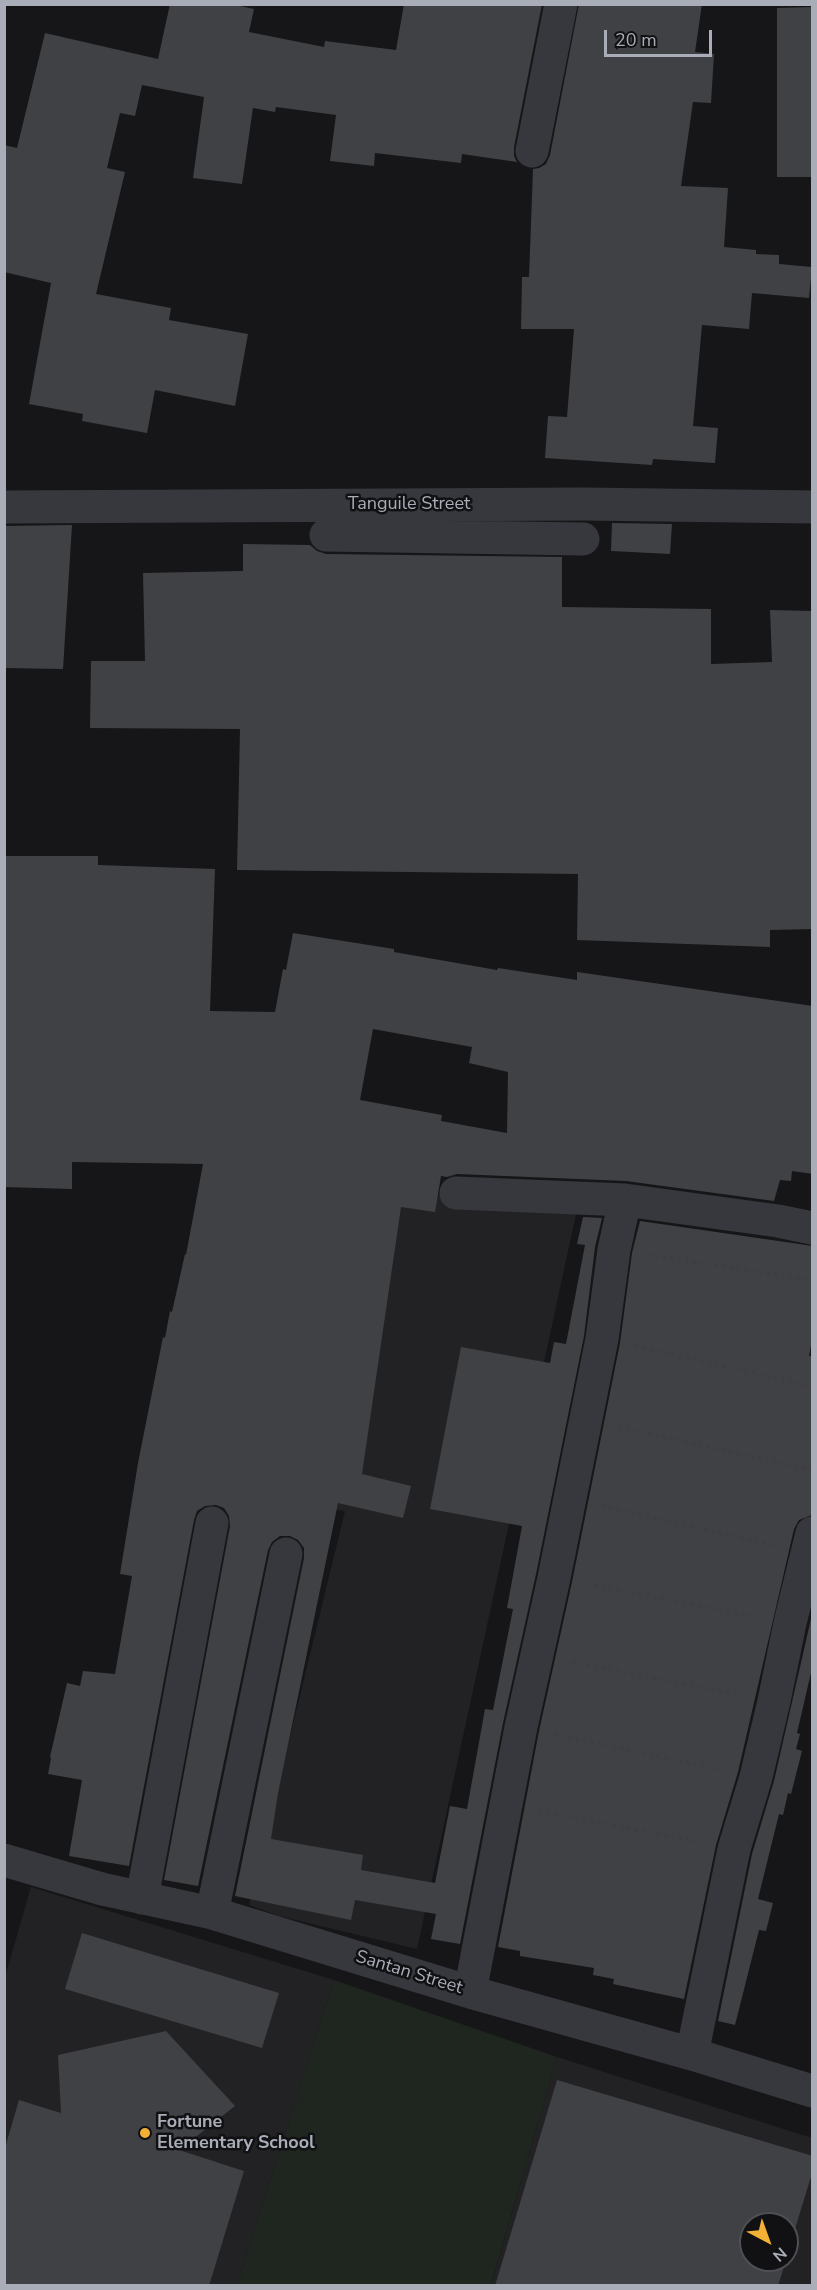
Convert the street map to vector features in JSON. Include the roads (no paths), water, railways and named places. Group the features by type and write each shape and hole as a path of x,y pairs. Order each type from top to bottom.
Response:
{"street":[{"path":"532,151 561,4"},
{"name":"Tanguile Street","path":"4,507 572,504 813,507"},
{"path":"326,535 583,539"},
{"path":"456,1193 625,1200 813,1228"},
{"path":"470,1992 505,1805 602,1339 614,1250 625,1200"},
{"path":"142,1898 212,1523"},
{"path":"692,2054 734,1849 756,1777 790,1623 811,1543"},
{"path":"212,1913 286,1554"},
{"name":"Santan Street","path":"4,1860 102,1889 212,1913 470,1992 692,2054 813,2091"}],"place":[{"name":"Fortune Elementary School","path":"145,2133"}]}
